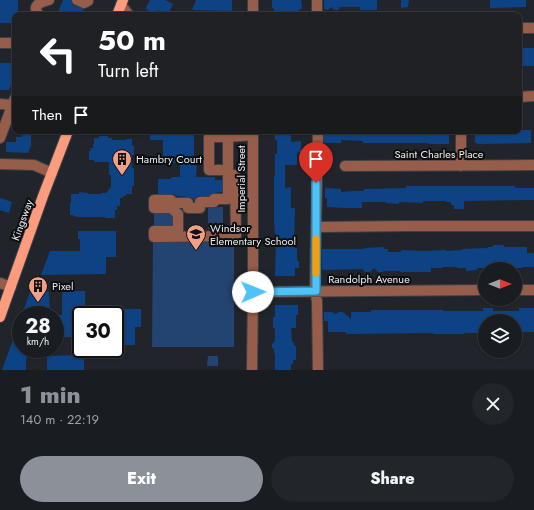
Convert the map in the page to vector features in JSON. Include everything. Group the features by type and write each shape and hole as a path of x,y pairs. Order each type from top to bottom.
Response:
{"main road":[{"path":"118,12 122,2"},
{"name":"Kingsway","path":"0,317 67,134"}],"street":[{"path":"37,12 37,5 40,2 49,0"},
{"path":"77,0 84,3 88,1"},
{"path":"253,0 253,12"},
{"path":"317,0 317,12"},
{"path":"122,2 127,12"},
{"path":"522,28 534,28"},
{"path":"0,44 12,43"},
{"path":"522,96 534,96"},
{"path":"0,104 12,101"},
{"path":"0,138 12,106"},
{"path":"228,137 246,134"},
{"name":"Imperial Street","path":"252,134 252,370"},
{"path":"318,134 316,291 318,370"},
{"path":"461,134 461,166"},
{"path":"0,164 34,165 52,173"},
{"name":"Saint Charles Place","path":"345,166 534,165"},
{"path":"228,174 235,174 236,236 154,236 154,231 178,231 178,214 171,208 154,208 154,200 171,200 171,203 188,203 188,208 200,208 200,202 214,202 214,199 228,199 228,174"},
{"path":"316,227 534,226"},
{"path":"0,283 11,287"},
{"name":"Randolph Avenue","path":"253,292 478,290"},
{"path":"522,290 534,290"}],"shaded area":[{"path":"208,207 223,207 223,229 208,229"},
{"path":"154,208 171,208 178,231 154,231"},
{"path":"153,242 234,242 234,347 152,347"},
{"path":"208,356 218,356 218,366 207,366"}],"building":[{"path":"0,0 18,0 18,12 12,12 12,23 0,23"},
{"path":"63,0 71,0 74,6 84,9 82,12 58,12"},
{"path":"150,0 165,0 173,4 169,12 162,12 158,10 157,12 152,12 145,9"},
{"path":"196,0 232,0 232,11 192,10"},
{"path":"272,0 301,0 302,8 297,12 275,12 272,7"},
{"path":"324,0 377,0 377,10 360,10 360,7 340,7 338,10 334,10 331,7 328,10 324,9"},
{"path":"401,0 409,0 408,7 401,8"},
{"path":"490,0 526,0 526,7 490,8"},
{"path":"522,48 534,48 534,66 522,66"},
{"path":"0,63 12,63 12,82 9,90 0,90"},
{"path":"522,130 531,130 531,143 475,143 475,134 522,134"},
{"path":"22,134 31,134 31,146 28,153 6,152 6,142 16,142 16,137 22,137"},
{"path":"150,134 194,134 194,162 197,162 196,177 215,177 215,180 222,180 222,192 214,193 209,196 197,196 194,200 188,197 176,196 174,194 158,194 158,179 180,177 180,163 163,163 163,140 150,140"},
{"path":"275,134 291,134 291,142 301,141 301,152 297,153 297,165 285,165 285,188 291,187 291,208 295,208 294,248 297,248 297,261 299,261 299,268 295,268 295,276 275,276 276,234 274,221 274,176 277,140 275,140"},
{"path":"324,134 449,134 449,144 363,143 363,141 341,140 341,143 324,143"},
{"name":"Hambry Court","path":"99,136 108,136 108,138 112,138 112,140 132,139 132,146 134,146 132,168 134,168 134,186 132,186 132,194 126,194 123,198 120,198 120,206 117,206 117,210 115,210 115,218 76,217 70,215 71,194 79,194 79,192 101,194 106,193 111,187 109,162 94,162 94,160 89,160 89,151 91,151 90,148 93,148 94,138 99,138"},
{"path":"406,186 515,186 515,188 534,188 534,200 464,201 464,209 454,209 454,205 451,205 451,202 446,201 423,201 423,203 399,202 399,204 386,202 362,202 362,208 346,208 327,207 327,198 325,198 325,188 341,189 341,192 364,191 364,189 406,188"},
{"path":"0,198 12,202 9,213 0,210"},
{"path":"78,231 116,231 116,257 106,257 106,274 41,275 50,251 80,251"},
{"path":"493,245 504,245 504,247 527,247 527,253 534,253 534,267 522,268 522,262 478,262 477,270 466,271 466,268 457,267 431,268 431,272 378,272 374,268 370,272 365,272 362,269 322,269 322,249 364,249 384,247 384,249 388,249 388,252 401,252 401,250 446,251 493,247"},
{"path":"32,286 49,292 50,306 25,306"},
{"path":"62,290 85,291 85,306 72,306 72,337 64,337 64,306 62,306"},
{"path":"275,305 298,305 296,328 291,328 292,342 294,342 294,346 296,346 296,360 293,360 293,364 291,364 291,370 275,370 275,353 274,349 272,348 272,344 275,341 273,317 275,317"},
{"path":"483,308 493,308 493,311 519,311 519,308 534,308 534,332 522,332 522,314 478,314 478,333 464,334 346,334 346,332 328,332 328,321 324,321 324,312 332,312 336,314 343,312 351,319 351,312 371,312 371,310 483,311"},
{"path":"124,309 141,309 141,327 135,327 135,345 124,345"},
{"path":"12,342 12,358 27,358 26,370 2,370"},
{"path":"72,355 72,358 84,358 84,370 47,370 47,358 64,358 64,356"}],"slow traffic":[{"path":"316,239 316,273"}],"place":[{"name":"Hambry Court","path":"122,176"},
{"name":"Windsor Elementary School","path":"196,251"},
{"name":"Pixel","path":"38,303"}],"route":[{"path":"253,292 316,291 316,183"}]}
